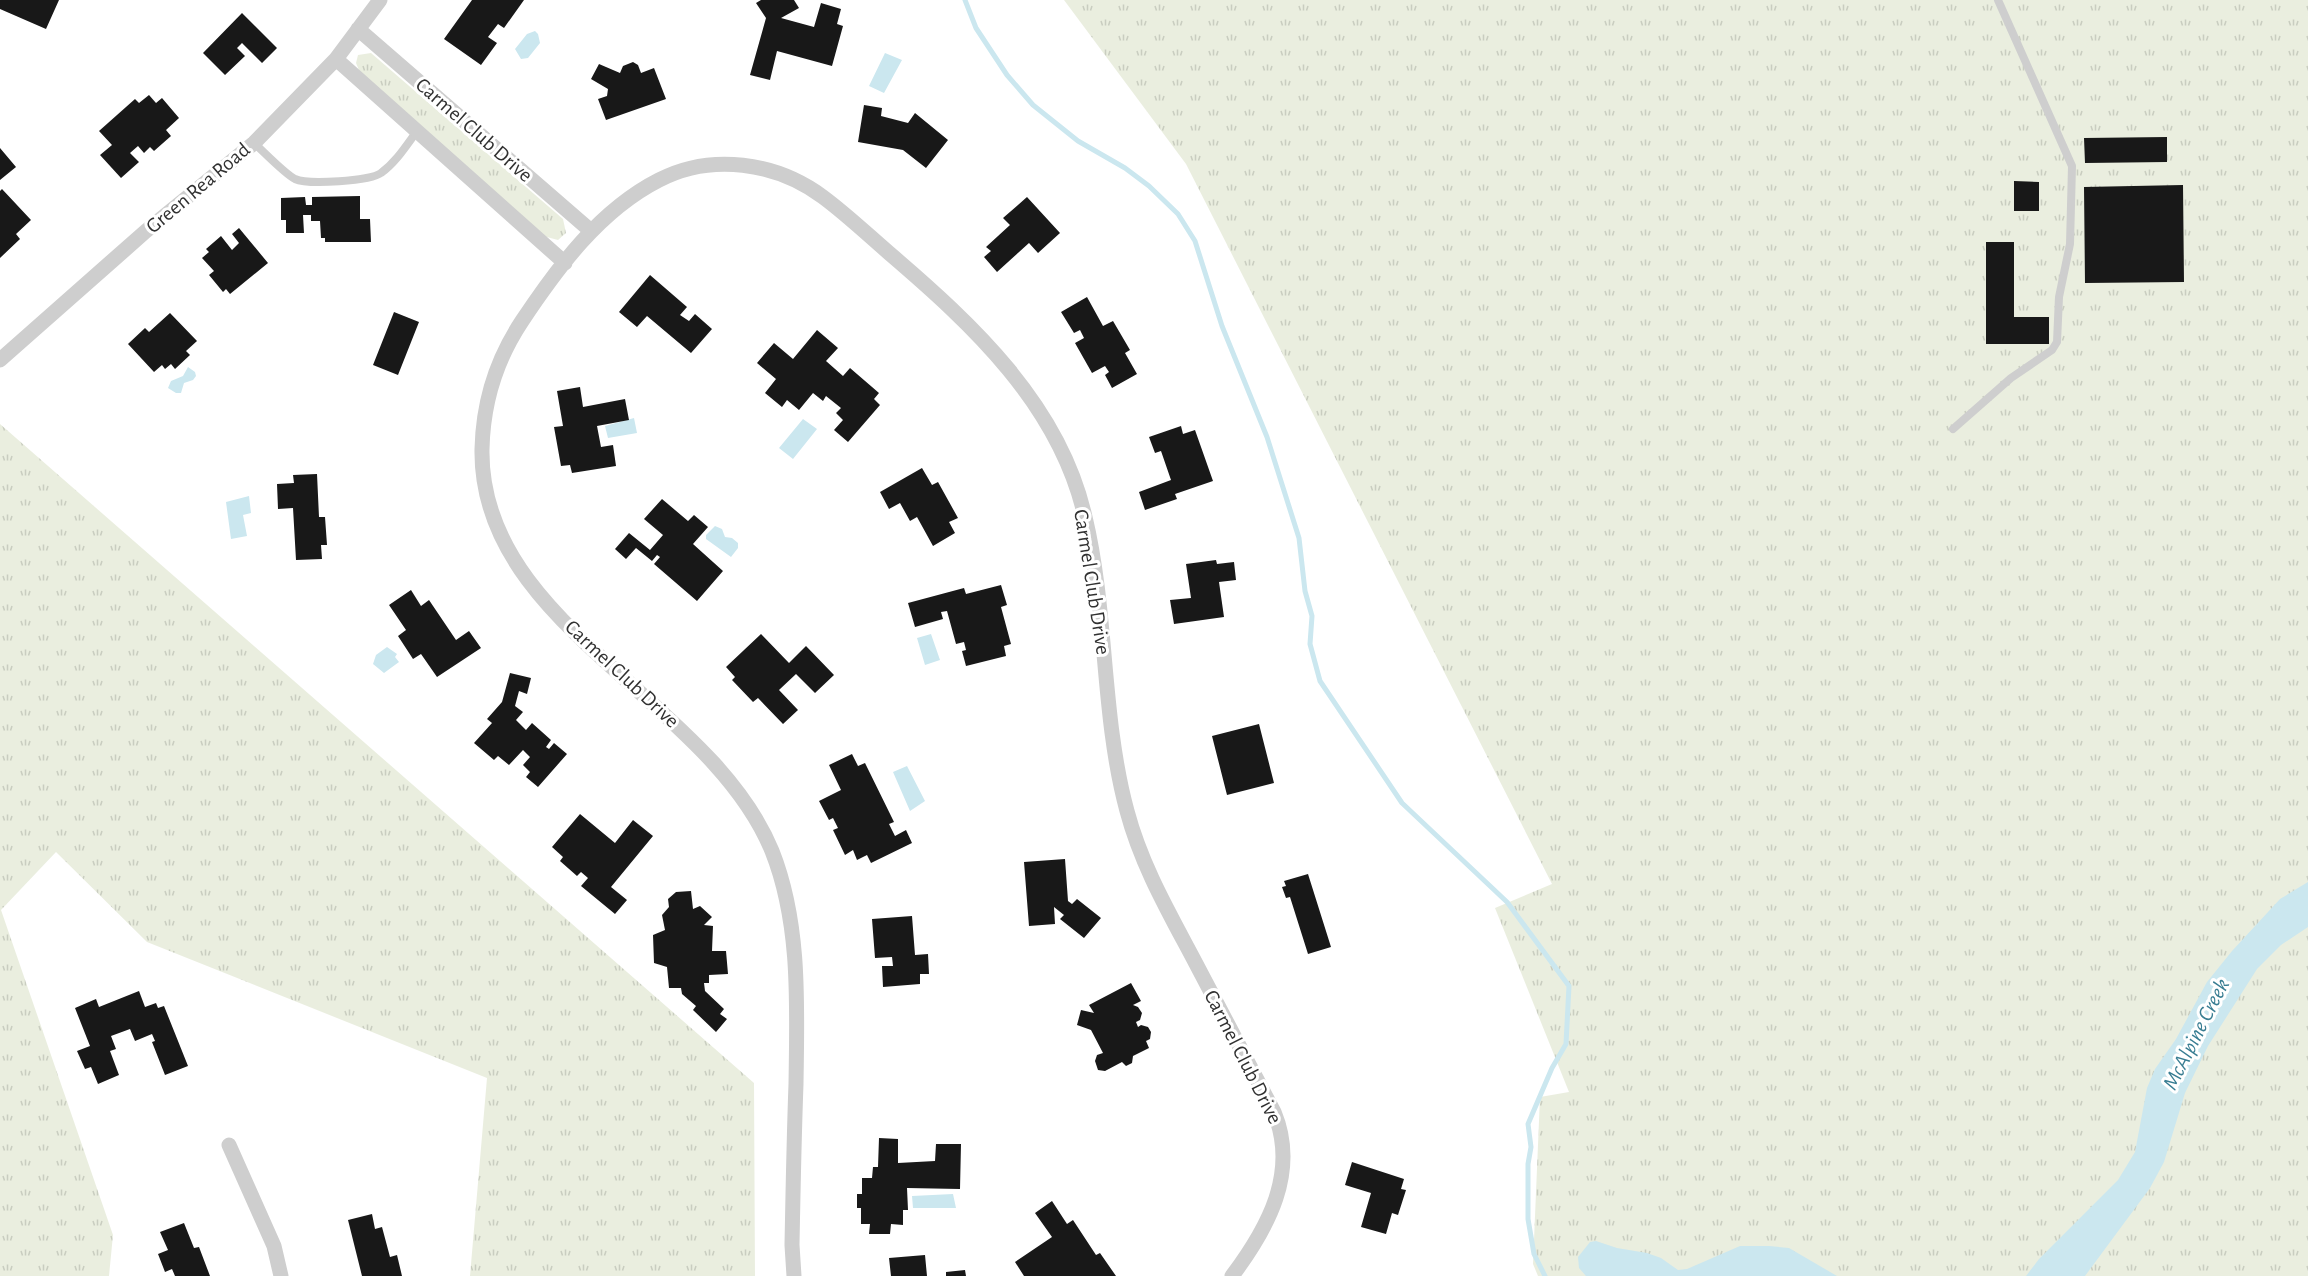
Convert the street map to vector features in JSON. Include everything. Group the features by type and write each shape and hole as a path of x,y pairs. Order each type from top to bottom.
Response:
{"street":[{"name":"Green Rea Road","path":"0,360 146,231 254,143 336,59 380,0"},
{"name":"Carmel Club Drive","path":"358,29 591,231"},
{"name":"Carmel Club Drive","path":"336,59 565,263"},
{"name":"Carmel Club Drive","path":"794,1276 792,1245 796,1044 795,970 793,934 772,852 755,817 721,769 681,727 564,622 534,587 500,534 486,489 482,460 483,427 496,369 502,353 544,289 591,231 631,197 657,180 678,171 704,165 732,163 752,165 781,174 824,198 944,301 988,345 1029,395 1053,433 1071,473 1085,515 1095,579 1113,736 1127,812 1158,893 1274,1112 1284,1144 1284,1167 1270,1213 1255,1244 1232,1276"},
{"path":"229,1145 274,1246 281,1276"}],"lane":[{"path":"1953,429 2011,378 2052,350 2057,342 2059,297 2070,244 2072,166 1998,0"},
{"path":"254,143 295,179 310,182 339,182 379,175 401,154 417,131"}],"green space":[{"path":"1064,0 2308,0 2308,1276 1538,1276 1533,1264 1540,1097 1569,1092 1495,908 1552,884 1186,164"},
{"path":"371,53 563,219 566,233 558,240 543,236 361,75 356,63 358,55"},
{"path":"0,424 754,1083 755,1276 470,1276 487,1078 147,942 56,852 1,910 113,1235 109,1276 0,1276"}],"water":[{"path":"535,31 540,43 528,58 521,59 515,49 527,34"},
{"path":"885,53 902,60 884,93 869,86"},
{"path":"188,367 195,372 196,376 193,380 184,383 181,393 168,388 171,381 183,376"},
{"path":"634,418 637,433 608,438 605,426"},
{"path":"803,419 817,429 793,459 779,448"},
{"path":"249,496 251,513 243,515 247,536 231,539 226,502"},
{"path":"715,526 722,529 725,537 732,538 738,543 738,548 731,557 706,539 706,535"},
{"path":"931,634 940,660 925,665 917,638"},
{"path":"387,647 397,654 395,657 399,662 384,673 373,664 376,655"},
{"path":"907,766 925,801 910,811 893,772"},
{"name":"McAlpine Creek","path":"2308,882 2308,927 2281,945 2257,969 2208,1046 2185,1093 2164,1162 2150,1188 2085,1276 2026,1276 2039,1259 2118,1180 2135,1152 2147,1088 2155,1069 2176,1039 2207,982 2280,899"},
{"path":"953,1194 956,1208 913,1208 912,1196"},
{"path":"1596,1241 1617,1248 1647,1253 1661,1258 1678,1270 1687,1269 1740,1246 1789,1248 1837,1276 1586,1276 1579,1268 1578,1257 1590,1242"}],"building":[{"path":"0,0 59,0 46,29 0,9"},
{"path":"472,0 524,0 504,28 498,24 488,37 497,43 481,65 444,39"},
{"path":"761,0 794,0 799,8 781,18 814,27 821,3 841,9 837,24 843,26 832,66 777,51 770,80 750,75 766,18 756,3"},
{"path":"242,13 277,48 262,63 242,43 237,48 245,56 225,75 203,53"},
{"path":"633,62 638,65 641,73 654,68 666,99 606,120 598,99 607,96 608,89 591,79 599,64 620,73 623,66"},
{"path":"149,95 156,103 162,98 179,118 166,130 171,136 154,151 150,147 144,153 138,146 130,153 139,162 121,178 100,155 112,145 99,131 135,99 139,103"},
{"path":"864,105 882,108 881,116 908,123 915,113 948,140 926,168 903,150 858,142"},
{"path":"2167,137 2167,162 2085,163 2084,138"},
{"path":"0,148 16,167 0,180"},
{"path":"2014,181 2039,182 2039,211 2014,211"},
{"path":"2183,185 2184,282 2085,283 2084,187"},
{"path":"2,189 31,220 16,234 20,239 0,258 0,191"},
{"path":"360,196 360,219 370,219 371,242 325,242 325,238 321,238 320,221 311,221 311,215 303,215 304,233 286,233 286,220 281,220 281,198 305,197 306,205 312,205 312,197"},
{"path":"1027,197 1060,233 1038,253 1029,243 997,272 984,257 991,251 986,247 1010,225 1003,218"},
{"path":"239,228 268,263 230,294 226,289 223,292 209,275 214,271 202,258 209,252 206,249 221,236 232,250 239,243 232,234"},
{"path":"1986,242 2014,242 2014,317 2049,317 2049,344 1986,344"},
{"path":"650,275 687,307 680,315 689,321 695,314 712,329 691,353 647,316 637,327 619,312"},
{"path":"1087,297 1103,326 1113,321 1130,350 1125,353 1137,374 1112,388 1105,375 1109,372 1105,366 1092,373 1075,343 1084,338 1080,330 1074,333 1061,312"},
{"path":"394,312 419,322 398,375 373,365"},
{"path":"170,313 197,341 186,351 190,355 175,369 171,364 165,369 162,365 154,372 128,344 145,328 149,332"},
{"path":"817,330 838,348 826,361 843,376 850,368 879,393 874,399 880,405 848,442 834,430 843,420 836,413 841,408 826,396 823,401 813,393 799,410 787,400 782,407 765,393 776,379 757,363 774,343 793,359"},
{"path":"580,387 583,407 625,399 629,420 597,426 601,447 613,445 616,466 572,473 570,465 561,466 554,427 563,426 557,391"},
{"path":"1181,426 1183,434 1195,430 1213,481 1175,494 1177,499 1145,510 1139,492 1171,480 1161,451 1155,453 1149,437"},
{"path":"922,468 932,485 938,482 958,518 949,522 955,533 933,546 917,517 910,521 900,503 889,509 880,492"},
{"path":"317,474 319,517 325,517 327,545 321,545 322,559 296,560 293,508 278,509 277,484 294,483 293,475"},
{"path":"662,499 688,521 694,515 708,527 693,544 723,571 697,601 654,564 660,557 657,555 652,561 636,548 626,559 615,549 629,533 650,550 663,535 644,519"},
{"path":"1216,560 1217,564 1234,562 1236,580 1219,582 1224,617 1174,624 1170,600 1191,598 1186,564"},
{"path":"1001,585 1007,605 1001,607 1011,644 1004,646 1006,656 966,666 962,651 966,650 964,642 956,644 947,611 941,612 943,619 915,627 908,603 964,588 966,594"},
{"path":"411,590 421,606 429,600 456,640 469,631 481,648 437,677 421,654 413,659 398,636 406,630 389,605"},
{"path":"761,634 789,663 806,646 834,675 815,693 796,674 779,690 798,710 783,724 758,698 753,702 732,680 735,677 726,667"},
{"path":"510,673 531,678 527,694 519,691 515,706 523,712 516,720 526,730 532,723 551,740 546,747 549,749 554,743 567,754 538,787 526,777 530,772 523,765 530,757 523,750 509,765 498,756 494,760 474,743 492,723 487,719 502,702"},
{"path":"1259,724 1274,783 1227,795 1212,736"},
{"path":"852,754 858,766 865,763 894,822 889,824 895,836 906,830 912,843 871,863 867,855 857,860 853,850 845,855 833,830 838,828 833,818 829,820 819,801 841,790 829,765"},
{"path":"580,814 615,843 633,820 653,836 611,887 627,900 615,914 581,886 588,878 581,872 577,876 560,861 563,857 552,847"},
{"path":"1065,859 1068,901 1072,904 1077,899 1101,918 1084,938 1060,919 1064,915 1054,907 1055,924 1029,926 1024,862"},
{"path":"1308,874 1331,947 1308,954 1290,897 1286,898 1282,887 1286,886 1284,881"},
{"path":"691,891 693,909 700,906 712,917 704,925 713,926 712,951 726,951 728,974 709,975 709,983 704,983 705,991 724,1009 720,1014 727,1019 716,1032 693,1010 696,1006 682,994 681,988 669,988 667,967 654,963 653,935 665,930 662,915 669,907 668,899 676,892"},
{"path":"912,916 915,955 928,954 929,974 920,974 920,984 883,987 882,966 893,966 892,957 875,958 872,919"},
{"path":"1131,983 1141,1001 1133,1005 1138,1007 1142,1013 1140,1020 1136,1022 1138,1027 1141,1025 1148,1027 1151,1032 1150,1039 1146,1041 1149,1048 1133,1056 1132,1063 1126,1066 1122,1062 1105,1071 1098,1070 1095,1061 1097,1055 1103,1053 1091,1030 1077,1025 1081,1010 1094,1013 1089,1005"},
{"path":"139,991 145,1007 156,1003 158,1008 164,1006 188,1066 165,1075 152,1042 155,1041 152,1034 135,1041 130,1029 111,1036 116,1049 110,1051 119,1075 98,1084 91,1067 85,1069 77,1051 90,1046 75,1008 96,999 99,1007"},
{"path":"879,1138 898,1139 898,1163 935,1161 936,1144 961,1144 960,1189 907,1188 908,1210 903,1210 903,1225 891,1224 890,1234 869,1234 870,1224 861,1224 861,1208 857,1208 857,1194 862,1194 862,1178 872,1178 873,1167 878,1167"},
{"path":"1352,1162 1404,1179 1401,1189 1406,1190 1398,1215 1392,1213 1386,1234 1361,1227 1371,1193 1345,1185"},
{"path":"1052,1201 1067,1224 1073,1220 1096,1255 1100,1253 1116,1276 1024,1276 1015,1262 1052,1237 1035,1213"},
{"path":"372,1214 375,1229 382,1227 390,1257 397,1255 402,1276 362,1276 348,1220"},
{"path":"184,1223 194,1248 199,1247 210,1276 175,1276 172,1269 165,1272 158,1254 168,1250 160,1232"},
{"path":"925,1255 927,1276 891,1276 889,1258"},
{"path":"965,1270 966,1276 946,1276 946,1272"}],"waterway":[{"path":"965,0 976,28 1007,75 1033,105 1078,141 1125,168 1149,186 1178,214 1195,241 1222,326 1267,437 1299,538 1305,591 1312,616 1310,644 1320,681 1402,803 1507,902 1569,986 1566,1044 1552,1068 1528,1124 1531,1147 1528,1164 1528,1219 1534,1254 1545,1276"}]}
